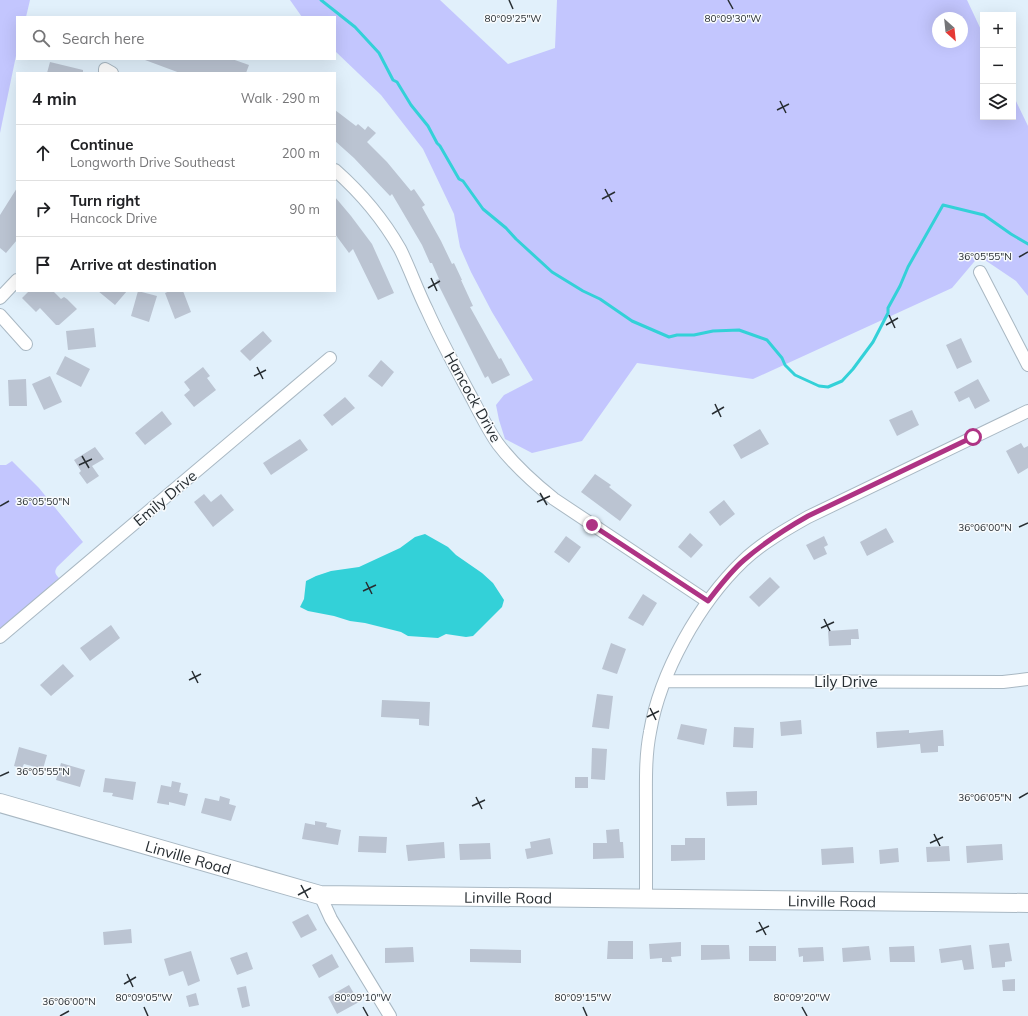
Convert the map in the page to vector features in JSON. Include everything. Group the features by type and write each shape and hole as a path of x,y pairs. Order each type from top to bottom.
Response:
{"main road":[{"name":"Linville Road","path":"0,803 320,895 1028,904"}],"street":[{"name":"Hancock Drive","path":"336,171 363,196 390,232 410,270 434,327 486,425 498,444 514,463 534,484 554,499 708,601"},
{"path":"980,272 1028,365"},
{"path":"0,298 16,281"},
{"path":"0,315 26,344"},
{"name":"Emily Drive","path":"0,637 330,358"},
{"path":"646,899 646,789 649,740 656,707 665,681 680,648 708,601 724,580 743,561 765,543 785,529 808,516 1028,410"},
{"name":"Lily Drive","path":"665,681 1003,682 1028,679"},
{"path":"320,895 331,919 390,1016"}],"shaded area":[{"path":"0,0 30,0 26,16 16,16 16,56 0,133"},
{"path":"290,0 440,0 508,64 555,48 557,0 967,0 980,28 980,120 1016,120 1016,101 1028,126 1028,296 1016,281 979,256 952,288 753,379 637,363 582,441 532,453 505,439 496,405 504,395 533,380 492,312 471,272 460,247 454,214 423,149 381,95 336,52 336,16 301,16"},
{"path":"12,461 39,488 83,542 55,570 55,573 59,578 0,631 0,465 6,465"},
{"path":"425,534 448,547 456,555 482,573 493,583 504,600 502,607 473,636 466,637 446,634 438,638 408,636 401,632 308,611 300,607 304,599 306,581 331,571 359,567 400,548 415,537"}],"building":[{"path":"145,60 235,60 249,65 246,72 177,72"},
{"path":"50,62 83,70 83,72 47,72"},
{"path":"336,111 356,126 358,124 365,130 368,126 376,133 367,142 387,162 411,191 414,189 425,205 422,207 462,280 473,306 470,307 499,359 501,358 510,375 492,384 488,376 485,378 436,280 439,279 432,263 430,263 422,245 392,194 390,196 354,158 336,142"},
{"path":"16,190 16,241 6,253 0,248 0,215"},
{"path":"336,198 372,244 394,293 378,300 353,249 349,253 336,235"},
{"path":"28,292 54,292 61,299 64,297 67,299 77,309 59,325 56,325 40,308 36,312 22,298"},
{"path":"99,292 126,292 115,305"},
{"path":"138,292 157,296 149,322 131,316"},
{"path":"183,292 191,312 175,319 165,293"},
{"path":"94,328 96,347 68,350 66,331"},
{"path":"263,331 272,341 250,361 240,351"},
{"path":"961,338 972,362 957,369 946,345"},
{"path":"65,356 90,369 81,387 56,374"},
{"path":"381,360 394,372 382,387 368,376"},
{"path":"203,367 210,376 207,378 216,390 194,407 184,395 190,390 184,382"},
{"path":"50,376 62,402 44,410 32,384"},
{"path":"26,379 27,406 9,406 8,380"},
{"path":"978,379 990,401 975,409 969,397 959,402 954,392"},
{"path":"345,397 355,408 332,426 323,415"},
{"path":"912,410 919,425 897,436 889,420"},
{"path":"162,411 172,424 145,445 135,433"},
{"path":"760,429 769,444 741,459 733,445"},
{"path":"300,439 308,450 271,475 263,463"},
{"path":"1021,443 1024,448 1028,446 1028,468 1018,474 1006,451"},
{"path":"95,447 104,459 92,466 99,476 87,484 79,473 81,471 74,460"},
{"path":"595,474 611,485 609,487 632,505 620,521 581,492"},
{"path":"204,494 211,502 221,494 234,510 213,527 194,502"},
{"path":"724,500 735,514 720,526 709,512"},
{"path":"886,528 894,542 867,556 860,542"},
{"path":"690,533 703,545 691,558 678,547"},
{"path":"566,536 581,547 569,563 554,552"},
{"path":"824,536 828,545 824,547 827,554 814,560 806,545"},
{"path":"770,577 780,587 759,607 749,597"},
{"path":"643,594 657,603 643,626 628,618"},
{"path":"111,625 120,638 90,661 80,648"},
{"path":"858,629 859,639 851,639 851,645 829,646 828,631"},
{"path":"611,643 626,649 617,674 602,669"},
{"path":"63,664 74,676 51,696 40,685"},
{"path":"597,694 613,696 609,729 592,727"},
{"path":"382,700 430,702 429,726 419,725 419,719 381,717"},
{"path":"801,720 802,734 781,736 780,722"},
{"path":"681,724 707,729 704,745 677,739"},
{"path":"734,727 754,728 753,748 733,747"},
{"path":"909,730 909,733 943,730 944,746 938,746 938,752 921,753 920,744 877,748 876,732"},
{"path":"19,747 47,755 43,769 24,764 22,768 14,766"},
{"path":"592,748 607,749 605,780 591,779"},
{"path":"61,763 85,770 80,787 56,780"},
{"path":"575,777 588,777 588,788 575,788"},
{"path":"105,778 136,782 133,800 112,796 113,793 103,792"},
{"path":"172,781 181,783 179,792 188,794 185,806 169,802 169,805 157,803 161,785 171,787"},
{"path":"757,791 757,805 727,806 726,792"},
{"path":"220,796 230,799 229,804 236,806 231,821 201,813 205,798 219,801"},
{"path":"315,821 327,823 326,827 341,830 338,845 302,839 305,823 315,825"},
{"path":"619,829 620,842 623,842 624,858 593,859 593,843 607,843 606,830"},
{"path":"359,836 387,837 386,853 358,852"},
{"path":"550,838 553,854 527,859 525,849 531,848 530,842"},
{"path":"685,838 705,838 705,860 671,861 671,845 685,845"},
{"path":"444,842 445,858 408,861 406,845"},
{"path":"490,843 491,859 460,860 459,844"},
{"path":"1002,844 1003,860 967,863 966,846"},
{"path":"949,846 950,861 927,862 926,847"},
{"path":"853,847 854,863 822,865 821,849"},
{"path":"898,848 899,862 880,864 879,850"},
{"path":"308,914 317,930 301,938 292,922"},
{"path":"131,929 132,943 104,945 103,932"},
{"path":"608,941 633,941 633,959 607,959"},
{"path":"681,942 681,956 671,957 672,962 662,962 662,958 650,959 649,944"},
{"path":"1009,943 1012,961 1005,962 1005,967 992,968 989,945"},
{"path":"701,945 729,945 730,959 701,960"},
{"path":"971,945 974,969 964,970 962,960 941,963 939,949"},
{"path":"749,946 776,946 776,961 749,961"},
{"path":"869,946 871,960 843,962 842,948"},
{"path":"914,946 915,962 890,962 889,947"},
{"path":"413,947 414,962 385,963 385,948"},
{"path":"823,947 824,961 803,962 803,956 799,957 798,948"},
{"path":"470,949 521,950 521,963 470,962"},
{"path":"191,951 200,981 188,986 183,971 169,976 164,959"},
{"path":"247,952 253,969 237,975 230,958"},
{"path":"332,954 339,967 319,978 312,965"},
{"path":"1015,979 1015,991 1003,991 1002,980"},
{"path":"349,985 359,1002 337,1014 328,997"},
{"path":"246,986 250,1006 242,1008 237,988"},
{"path":"196,993 199,1005 189,1007 186,996"}],"waterway":[{"path":"321,0 355,27 379,53 393,80 397,82 411,105 428,126 459,179 463,181 483,209 506,228 552,272 583,291 600,299 632,321 669,337 677,335 694,335 713,331 739,330 767,340 782,358 785,365 795,375 819,386 828,387 842,381 873,342 888,313 888,308 908,267 943,205 984,215 1028,244"}],"route":[{"path":"592,525 708,601 724,580 743,561 785,529 808,516 973,437"}]}
